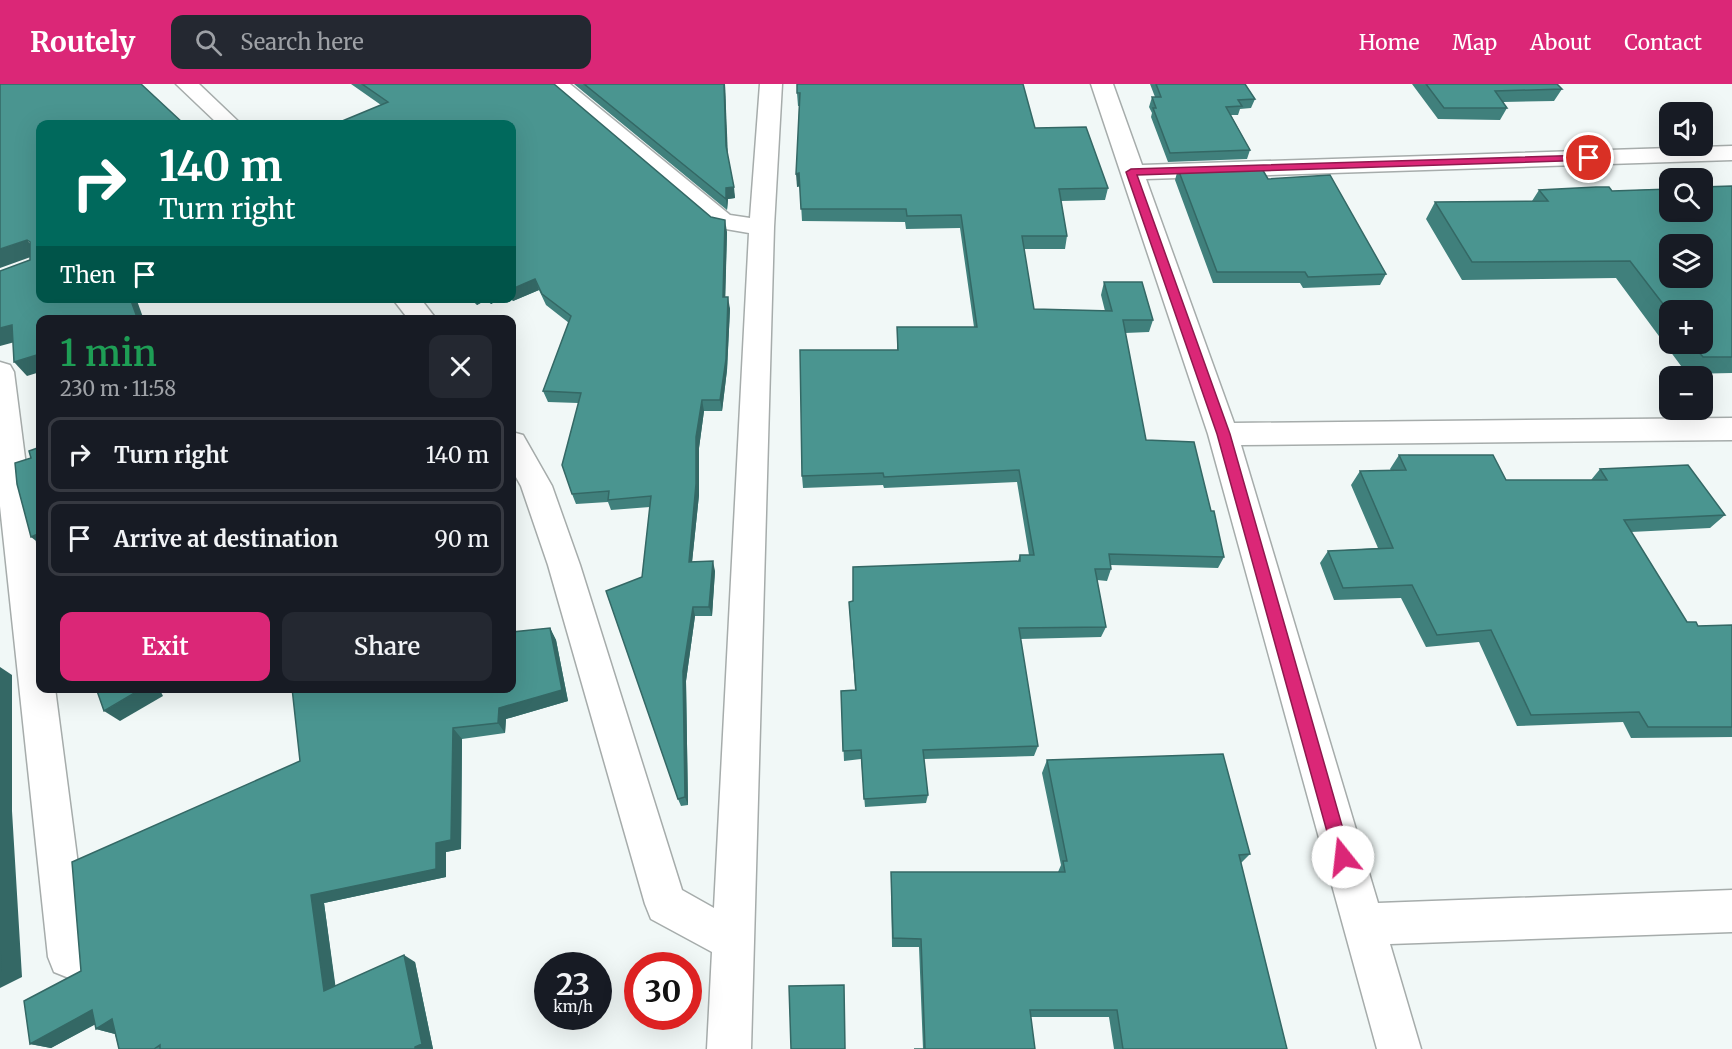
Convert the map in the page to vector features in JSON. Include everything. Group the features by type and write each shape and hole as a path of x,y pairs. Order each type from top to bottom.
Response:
{"street":[{"path":"187,84 226,120"},
{"path":"556,84 723,222 762,227"},
{"path":"729,1049 762,227 771,84"},
{"path":"1102,84 1223,434 1399,1049"},
{"path":"1131,172 1732,153"},
{"path":"409,303 420,315"},
{"path":"0,372 36,677"},
{"path":"1223,434 1732,429"},
{"path":"516,450 536,486 564,565 666,904 733,942"},
{"path":"38,693 69,957"},
{"path":"1362,924 1732,911"}],"building":[{"path":"0,84 141,84 180,120 36,120 36,303 132,303 136,315 36,315 36,355 14,362 12,325 0,328 0,271 30,260 30,242 27,240 0,249"},
{"path":"362,84 554,84 711,217 725,220 723,297 728,297 726,359 720,400 702,400 696,437 696,484 689,562 713,561 709,607 693,607 683,671 685,797 678,799 606,591 642,577 651,496 608,500 609,491 572,494 562,465 581,393 543,391 571,316 542,294 535,279 516,287 516,120 345,120 388,102"},
{"path":"584,84 724,84 726,146 734,187 726,188 726,199"},
{"path":"797,84 1023,84 1035,128 1086,127 1108,188 1059,189 1067,236 1022,236 1034,309 1112,311 1104,282 1142,282 1153,320 1123,320 1146,440 1194,442 1211,511 1214,511 1224,557 1109,554 1111,569 1095,569 1106,627 1019,628 1038,746 923,750 928,795 864,799 861,750 843,751 841,691 856,690 849,602 853,601 853,567 1020,561 1020,555 1034,555 1019,470 884,477 883,473 802,476 800,350 898,350 897,327 977,327 961,215 907,216 906,209 801,209 799,173 796,174 800,93 797,93"},
{"path":"1156,84 1245,84 1255,99 1238,100 1242,106 1226,107 1250,150 1170,153 1153,108 1156,108 1152,97 1161,97"},
{"path":"1426,84 1557,84 1562,89 1495,91 1507,108 1444,108"},
{"path":"1261,167 1268,179 1330,175 1386,274 1308,277 1305,272 1217,272 1178,169"},
{"path":"1732,186 1732,357 1703,357 1700,354 1713,354 1713,300 1660,300 1630,261 1472,262 1435,202 1548,201 1539,190 1609,187 1612,191 1659,189 1659,222 1713,222 1713,187"},
{"path":"36,448 36,535 31,537 17,484 15,463 31,458 29,451"},
{"path":"1399,455 1493,455 1506,480 1607,480 1600,469 1688,465 1725,515 1624,520 1687,622 1696,622 1698,626 1732,625 1732,727 1648,727 1639,712 1531,715 1491,630 1437,635 1412,585 1343,588 1328,551 1393,548 1360,471 1406,470"},
{"path":"550,628 562,690 499,708 498,723 453,728 451,840 436,843 436,869 311,895 324,991 404,955 422,1044 415,1049 160,1049 160,1045 154,1049 119,1049 112,1019 96,1029 92,1010 30,1044 24,1001 81,971 72,862 300,761 293,693 516,693 516,632"},
{"path":"98,693 135,693 104,711"},
{"path":"1223,754 1250,854 1239,855 1287,1049 1123,1049 1117,1010 1030,1010 1035,1049 925,1049 921,939 893,938 891,872 1065,872 1063,861 1067,861 1047,760"},
{"path":"844,985 845,1049 791,1049 789,986"}],"route":[{"path":"1343,857 1223,434 1131,172 1589,158"}]}
